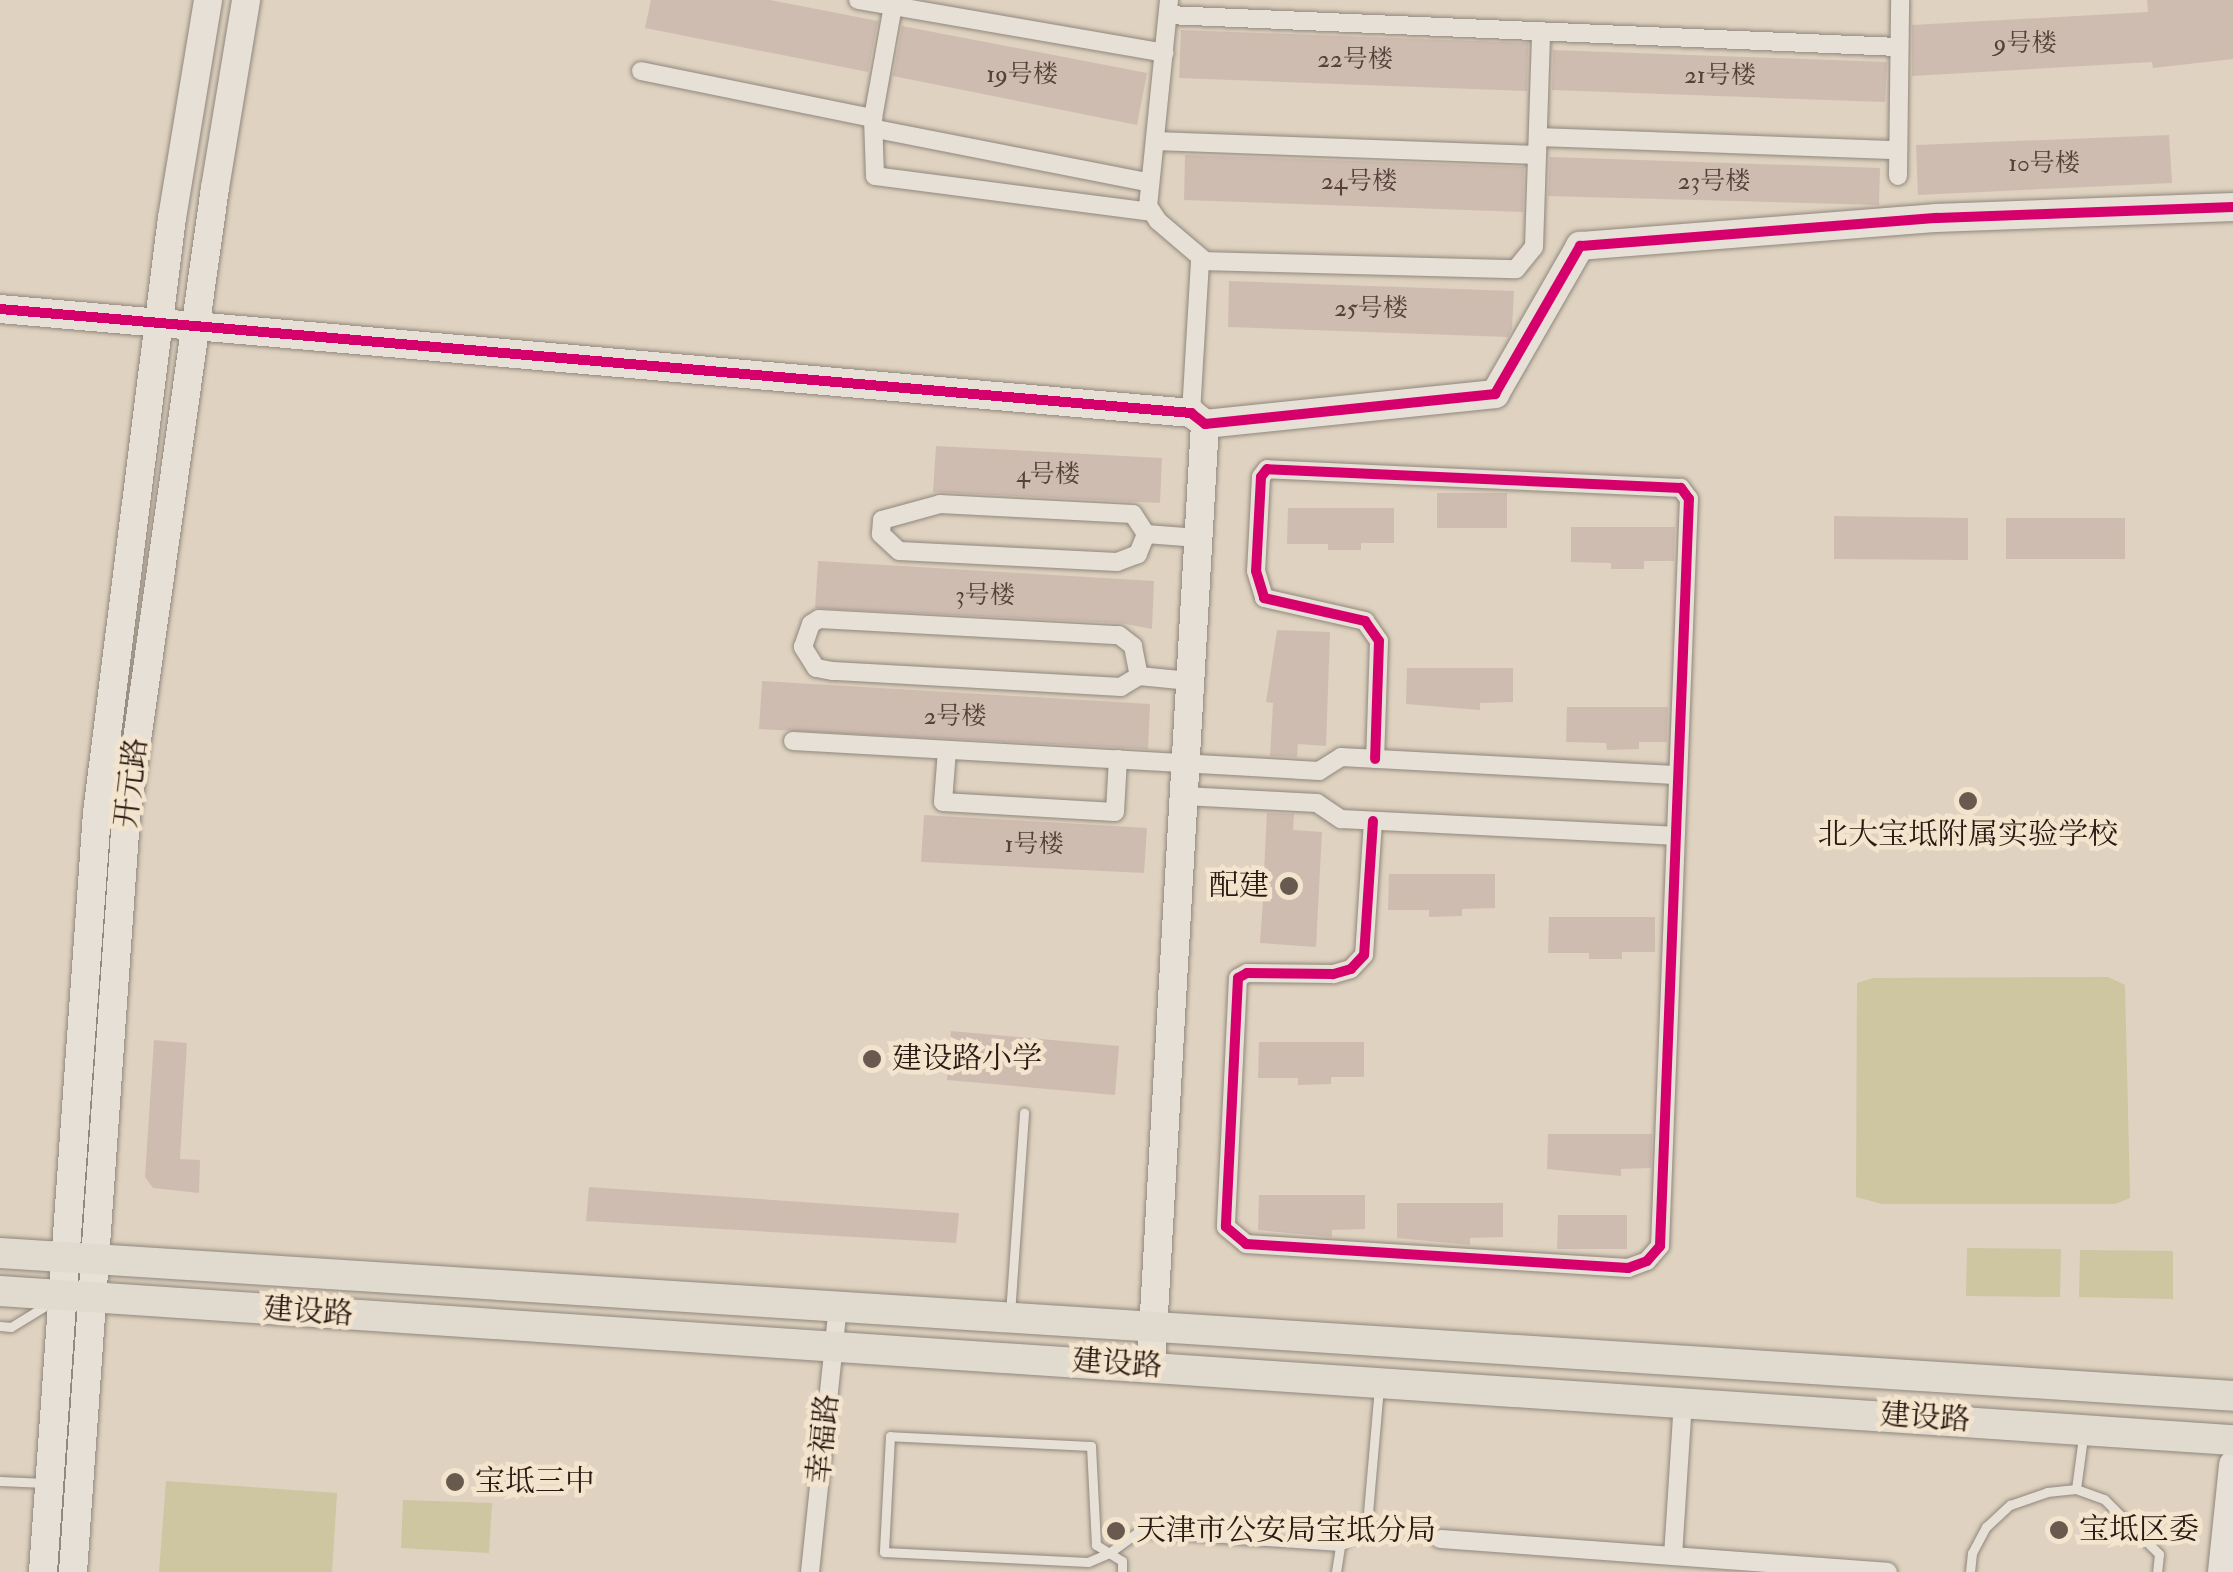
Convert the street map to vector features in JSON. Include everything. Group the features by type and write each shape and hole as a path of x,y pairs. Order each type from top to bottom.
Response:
{"main road":[{"name":"开元路","path":"43,1572 97,813 159,324 208,0"},
{"name":"开元路","path":"73,1572 126,818 246,0"},
{"path":"0,309 1198,419 1495,394 1580,246 1936,218 2233,207"},
{"path":"1151,1366 1198,538 1198,419"},
{"name":"建设路","path":"0,1253 2233,1396"},
{"name":"建设路","path":"0,1291 1683,1400 2233,1440"},
{"path":"2222,1572 2233,1465"}],"street":[{"path":"858,0 894,3 1164,53"},
{"path":"1898,176 1900,0"},
{"path":"894,3 874,124 875,176 1152,212"},
{"path":"1205,261 1148,206 1169,8 1541,32 1899,47"},
{"path":"1198,419 1200,260 1516,269 1534,247 1541,32"},
{"path":"641,72 1150,183"},
{"path":"1154,141 1898,150"},
{"path":"1373,821 1364,955 1351,970 1334,974 1247,973 1238,978 1224,1206 1226,1227 1246,1244 1628,1268 1647,1262 1660,1246 1675,775 1689,499 1681,488 1267,470 1261,477 1256,571 1264,598 1365,621 1379,642 1375,759"},
{"path":"940,504 1132,514 1146,534 1138,554 1118,562 899,552 881,534 882,520 940,504"},
{"path":"1146,534 1198,538"},
{"path":"1139,676 1133,646 1119,635 819,618 811,624 803,647 816,668 832,672 1121,687 1139,676 1190,682"},
{"path":"793,741 1318,771 1341,758 1675,775"},
{"path":"947,750 942,802 1115,812 1118,759"},
{"path":"1317,803 1318,771"},
{"path":"1184,796 1317,803 1341,819 1674,836"},
{"name":"幸福路","path":"810,1572 838,1306"},
{"path":"1673,1556 1683,1400"},
{"path":"1440,1539 1644,1563 1673,1556 1888,1572"}],"lane":[{"path":"1010,1316 1024,1112"},
{"path":"0,1326 11,1327 61,1296"},
{"path":"1122,1572 1122,1561 1109,1553 1096,1545 1091,1446 890,1436 884,1552 1088,1562 1109,1553 1138,1532 1340,1546 1368,1524 1379,1383"},
{"path":"2076,1489 2084,1430"},
{"path":"0,1481 49,1484"},
{"path":"1970,1572 1972,1553 1986,1527 2010,1505 2047,1492 2076,1489 2104,1499 2158,1554 2157,1572"},
{"path":"1336,1572 1340,1546"}],"shaded area":[{"path":"2108,977 2125,985 2130,1198 2115,1204 1882,1204 1856,1197 1857,983 1873,978"},
{"path":"1967,1248 2061,1249 2060,1297 1966,1296"},
{"path":"2080,1250 2173,1251 2173,1299 2079,1297"},
{"path":"166,1481 337,1493 332,1572 159,1572"},
{"path":"403,1500 492,1503 489,1553 401,1548"}],"building":[{"path":"651,0 770,0 878,21 868,72 645,28"},
{"path":"2147,0 2233,0 2233,59 2153,68 2152,62 1912,76 1912,25 2148,12"},
{"path":"902,26 1147,73 1137,125 893,76"},
{"path":"1181,30 1528,43 1527,91 1179,78"},
{"path":"1553,50 1887,62 1885,102 1552,90"},
{"path":"2169,135 2172,183 1918,195 1916,145"},
{"path":"1185,155 1524,167 1523,212 1184,200"},
{"path":"1550,157 1880,168 1879,205 1548,196"},
{"path":"1229,281 1514,291 1512,329 1508,337 1228,327"},
{"path":"936,446 1162,458 1160,503 933,492"},
{"path":"1437,493 1507,493 1507,528 1437,528"},
{"path":"1288,508 1394,508 1394,543 1361,543 1361,550 1328,550 1328,544 1287,544"},
{"path":"1834,516 1968,518 1968,560 1834,559"},
{"path":"2006,518 2125,518 2125,559 2006,559"},
{"path":"1571,527 1675,527 1674,561 1644,561 1644,569 1611,569 1611,563 1571,562"},
{"path":"818,561 1154,581 1152,629 1120,623 815,608"},
{"path":"1277,630 1330,632 1326,746 1298,744 1297,757 1270,756 1273,703 1266,702"},
{"path":"1407,668 1513,668 1513,702 1480,703 1480,710 1406,704"},
{"path":"762,681 1150,704 1148,749 759,729"},
{"path":"1567,707 1668,707 1667,742 1639,742 1639,749 1607,750 1606,743 1566,742"},
{"name":"配建","path":"1267,813 1294,814 1293,830 1322,832 1316,947 1260,943 1263,900 1257,900 1259,871 1264,871"},
{"path":"924,815 1147,828 1144,873 921,862"},
{"path":"1389,874 1495,874 1495,908 1462,909 1462,916 1429,917 1429,910 1388,910"},
{"path":"1549,917 1655,917 1655,952 1622,952 1622,959 1589,959 1589,953 1548,953"},
{"path":"951,1031 1119,1046 1115,1095 947,1080"},
{"path":"154,1040 187,1043 180,1159 200,1160 199,1193 153,1188 145,1177"},
{"path":"1259,1042 1364,1042 1364,1077 1331,1077 1331,1084 1298,1085 1298,1078 1258,1078"},
{"path":"1548,1134 1652,1134 1651,1168 1621,1169 1621,1176 1547,1169"},
{"path":"589,1187 959,1213 956,1243 586,1221"},
{"path":"1259,1195 1365,1195 1365,1229 1332,1230 1332,1237 1258,1230"},
{"path":"1397,1203 1503,1203 1503,1237 1470,1238 1470,1245 1397,1238"},
{"path":"1558,1215 1627,1215 1627,1249 1557,1249"}],"cycle path":[{"path":"0,309 1191,413 1205,424 1495,394 1580,246 1936,218 2233,207"},
{"path":"1373,821 1364,955 1351,969 1333,974 1247,973 1238,978 1226,1227 1246,1244 1628,1268 1647,1261 1660,1246 1689,499 1681,488 1267,469 1261,477 1256,571 1264,598 1365,621 1379,641 1375,759"}],"place":[{"name":"北大宝坻附属实验学校","path":"1968,801"},
{"name":"配建","path":"1289,886"},
{"name":"建设路小学","path":"872,1059"},
{"name":"宝坻三中","path":"455,1482"},
{"name":"宝坻区委","path":"2059,1530"},
{"name":"天津市公安局宝坻分局","path":"1116,1531"}]}
